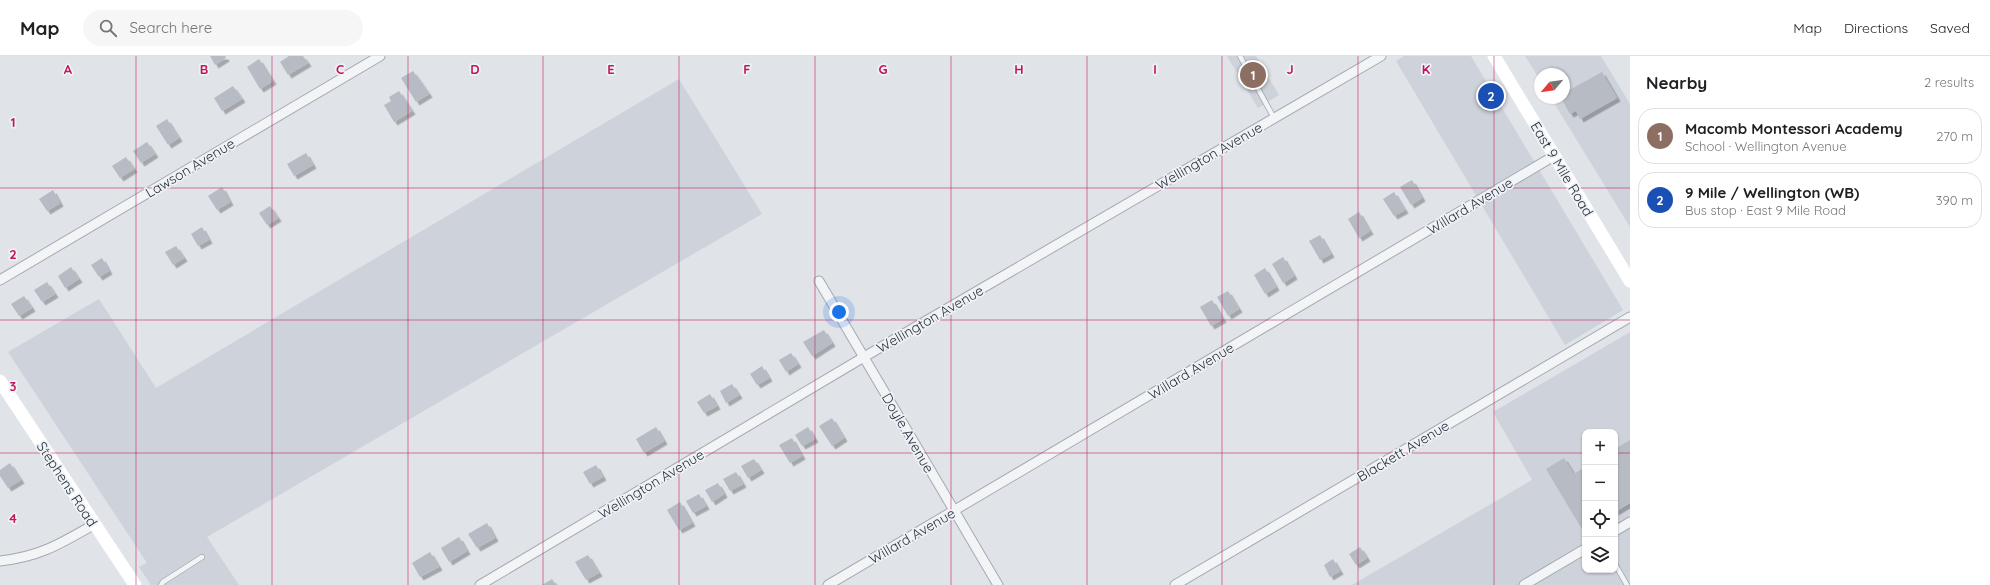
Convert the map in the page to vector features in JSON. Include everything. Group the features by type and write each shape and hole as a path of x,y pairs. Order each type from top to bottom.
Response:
{"main road":[{"name":"East 9 Mile Road","path":"1494,56 1630,281"},
{"name":"Stephens Road","path":"0,382 134,585"}],"street":[{"name":"Lawson Avenue","path":"0,280 380,56"},
{"name":"Wellington Avenue","path":"480,585 864,357 1381,56"},
{"name":"Willard Avenue","path":"828,585 1554,156"},
{"name":"Doyle Avenue","path":"819,281 998,585"},
{"name":"Blackett Avenue","path":"1175,585 1630,317"},
{"path":"1618,529 1630,522"},
{"path":"0,561 24,559 48,551 93,525"},
{"path":"1524,585 1537,582 1582,551"}],"lane":[{"path":"1240,56 1274,118"},
{"path":"161,585 163,582 202,557"},
{"path":"1618,569 1627,585"}],"shaded area":[{"path":"1227,56 1256,56 1279,95 1258,108"},
{"path":"1404,56 1471,56 1623,310 1565,345 1396,61"},
{"path":"1525,56 1601,56 1630,104 1630,227 1555,104 1570,104 1570,68 1534,68 1534,70"},
{"path":"679,79 762,214 207,537 239,585 151,585 139,567 147,563 8,352 99,299 156,388"},
{"path":"1630,332 1630,585 1352,585 1532,480 1493,412"}],"building":[{"path":"210,56 225,56 226,58 215,65"},
{"path":"289,56 303,56 308,63 288,75 280,62"},
{"path":"259,59 273,81 260,89 247,67"},
{"path":"413,71 429,94 416,102 401,78"},
{"path":"1602,72 1617,98 1580,119 1576,111 1570,114 1564,104 1570,104 1570,90"},
{"path":"233,86 242,99 222,111 214,98"},
{"path":"399,91 412,111 394,122 384,105 391,101 389,97"},
{"path":"167,119 179,138 168,145 156,126"},
{"path":"147,142 155,154 141,163 133,151"},
{"path":"306,153 313,165 294,176 287,164"},
{"path":"126,157 134,169 120,178 112,166"},
{"path":"1412,180 1422,198 1411,205 1400,187"},
{"path":"222,187 230,202 217,210 208,196"},
{"path":"53,190 60,203 47,211 39,199"},
{"path":"1394,192 1405,210 1394,216 1383,199"},
{"path":"270,206 278,218 267,225 259,213"},
{"path":"1359,212 1370,231 1359,238 1348,219"},
{"path":"202,227 209,240 198,246 191,234"},
{"path":"1320,235 1331,254 1320,260 1309,241"},
{"path":"176,246 184,258 173,265 165,252"},
{"path":"1283,257 1294,276 1283,283 1272,264"},
{"path":"102,258 109,271 99,277 91,265"},
{"path":"71,267 79,279 65,288 58,276"},
{"path":"1265,268 1276,287 1265,294 1254,275"},
{"path":"47,282 55,294 42,302 34,290"},
{"path":"1228,291 1239,309 1228,316 1217,297"},
{"path":"24,296 32,308 19,316 11,304"},
{"path":"1212,300 1223,319 1211,326 1200,307"},
{"path":"824,330 832,343 812,356 803,342"},
{"path":"791,353 798,364 786,372 779,360"},
{"path":"762,366 769,378 757,385 750,374"},
{"path":"732,384 739,395 726,403 720,391"},
{"path":"710,394 717,406 704,413 697,402"},
{"path":"832,418 844,438 832,446 819,426"},
{"path":"656,427 664,441 644,453 636,439"},
{"path":"808,427 815,439 802,446 795,435"},
{"path":"792,438 802,456 790,463 779,445"},
{"path":"1630,440 1630,503 1618,510 1618,465 1618,447"},
{"path":"1564,458 1574,474 1582,469 1582,529 1546,469"},
{"path":"754,459 761,470 748,478 741,466"},
{"path":"10,463 21,480 8,488 0,476 0,470"},
{"path":"596,465 603,477 590,484 583,472"},
{"path":"736,472 743,484 730,491 723,479"},
{"path":"718,483 724,494 712,502 705,490"},
{"path":"699,494 706,506 693,513 686,501"},
{"path":"680,502 692,523 679,530 667,510"},
{"path":"487,523 495,538 477,548 468,534"},
{"path":"459,537 467,551 449,562 441,548"},
{"path":"1360,547 1367,558 1356,565 1349,554"},
{"path":"430,552 439,567 420,577 412,563"},
{"path":"588,555 599,573 586,580 575,562"},
{"path":"1333,559 1340,571 1330,577 1324,565"},
{"path":"552,579 556,585 542,585"}],"place":[{"name":"Macomb Montessori Academy","path":"1253,75"},
{"name":"9 Mile / Wellington (WB)","path":"1491,96"}]}
